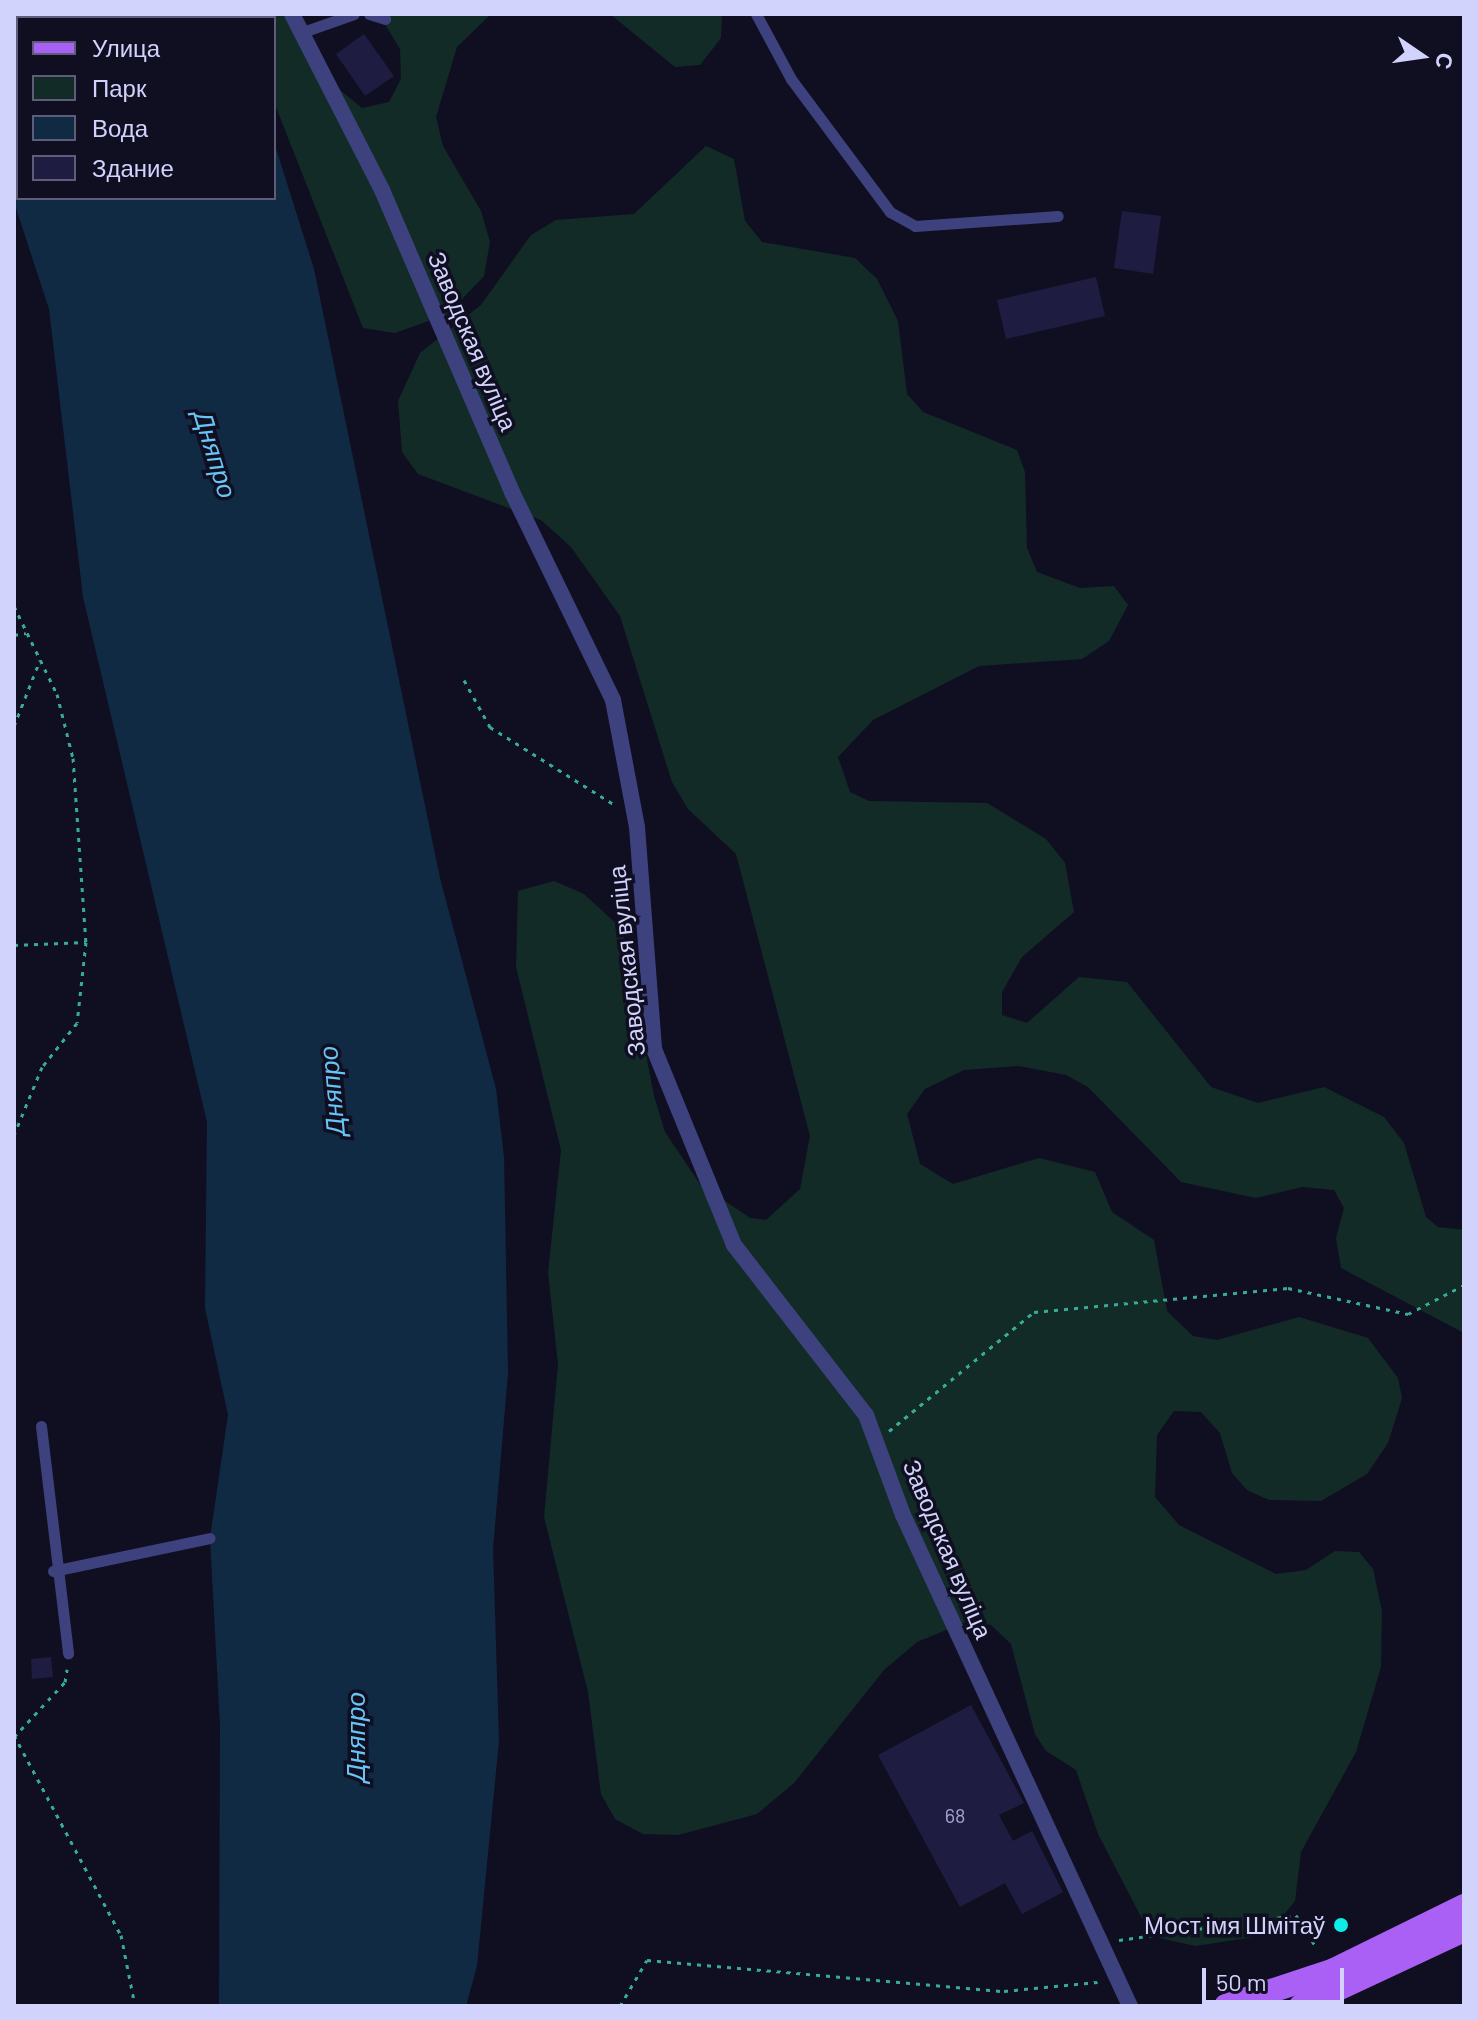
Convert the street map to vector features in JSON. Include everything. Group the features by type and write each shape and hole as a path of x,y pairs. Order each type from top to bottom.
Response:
{"main road":[{"path":"1226,2006 1334,1970 1464,1906"},
{"path":"1301,2006 1464,1930"}],"street":[{"name":"Заводская вуліца","path":"292,14 382,190 512,492 613,700 633,803 654,1049 734,1245 866,1415 1130,2006"}],"lane":[{"path":"300,33 354,14"},
{"path":"369,14 385,19"},
{"path":"756,14 791,79 890,212 915,226 1058,216"},
{"path":"41,1426 53,1571 68,1653"},
{"path":"53,1571 210,1538"}],"path":[{"path":"14,606 40,660 73,758 86,942 77,1023 42,1067 14,1135"},
{"path":"14,635 27,632"},
{"path":"14,726 40,660"},
{"path":"464,680 490,727 584,789 616,805 633,803"},
{"path":"14,945 86,942"},
{"path":"876,1441 1034,1312 1288,1288 1408,1314 1464,1285"},
{"path":"68,1653 65,1682 14,1736 121,1935 135,2006"},
{"path":"1103,1941 1296,1915 1315,1945"},
{"path":"620,2006 647,1960 1004,1991 1118,1980"},
{"path":"1179,2006 1188,2004"}],"green space":[{"path":"237,14 300,14 340,90 362,108 389,102 401,79 400,49 379,14 491,14 457,47 436,117 443,146 481,211 490,242 484,276 448,314 395,333 363,328 276,107 276,16"},
{"path":"610,14 722,14 721,38 700,65 675,67"},
{"path":"706,146 734,159 745,221 762,242 855,258 877,279 898,321 907,394 923,412 1017,450 1025,472 1027,548 1037,572 1080,588 1114,586 1128,605 1109,641 1082,659 979,666 873,720 838,757 850,792 869,801 987,803 1046,839 1065,863 1074,912 1022,957 1002,992 1002,1015 1027,1023 1079,977 1127,982 1211,1087 1258,1103 1324,1087 1384,1117 1404,1143 1426,1217 1438,1227 1464,1230 1464,1333 1341,1268 1336,1238 1344,1208 1334,1190 1302,1187 1256,1198 1181,1182 1088,1087 1066,1075 1019,1066 964,1070 925,1089 907,1114 920,1164 953,1184 1039,1158 1095,1172 1112,1212 1154,1240 1167,1311 1193,1336 1217,1340 1299,1317 1368,1338 1398,1378 1402,1398 1388,1443 1367,1474 1321,1501 1269,1500 1247,1490 1232,1473 1220,1433 1201,1412 1174,1411 1157,1435 1155,1497 1179,1525 1276,1574 1306,1570 1335,1551 1359,1552 1373,1569 1382,1611 1381,1667 1356,1752 1301,1852 1295,1901 1274,1927 1255,1937 1195,1946 1151,1936 1098,1834 1076,1770 1046,1751 1035,1734 1011,1644 991,1625 968,1621 917,1642 884,1670 794,1783 757,1814 678,1835 643,1834 615,1819 601,1794 588,1692 544,1517 558,1364 548,1273 561,1150 516,967 518,891 554,881 584,894 622,929 654,1096 665,1132 700,1184 750,1218 766,1220 800,1189 810,1136 736,854 688,809 672,782 620,616 571,547 541,520 418,474 402,452 398,401 420,353 481,305 531,235 556,220 634,214"}],"water":[{"name":"Дняпро","path":"14,14 118,16 16,16 16,200 276,200 276,148 314,269 440,878 496,1089 504,1157 508,1373 493,1549 499,1741 477,1966 466,2006 219,2006 220,1725 210,1538 228,1415 205,1308 207,1122 83,597 49,309 14,202"}],"building":[{"path":"364,34 394,76 365,96 336,54"},
{"path":"1122,211 1161,216 1153,274 1114,268"},
{"path":"1096,277 1105,316 1006,339 997,300"},
{"path":"51,1657 53,1677 32,1679 31,1659"},
{"path":"971,1705 1024,1803 999,1815 1013,1841 1032,1831 1063,1892 1022,1914 1005,1883 960,1907 878,1755"}],"place":[{"name":"Мост імя Шмітаў","path":"1341,1925"}]}
